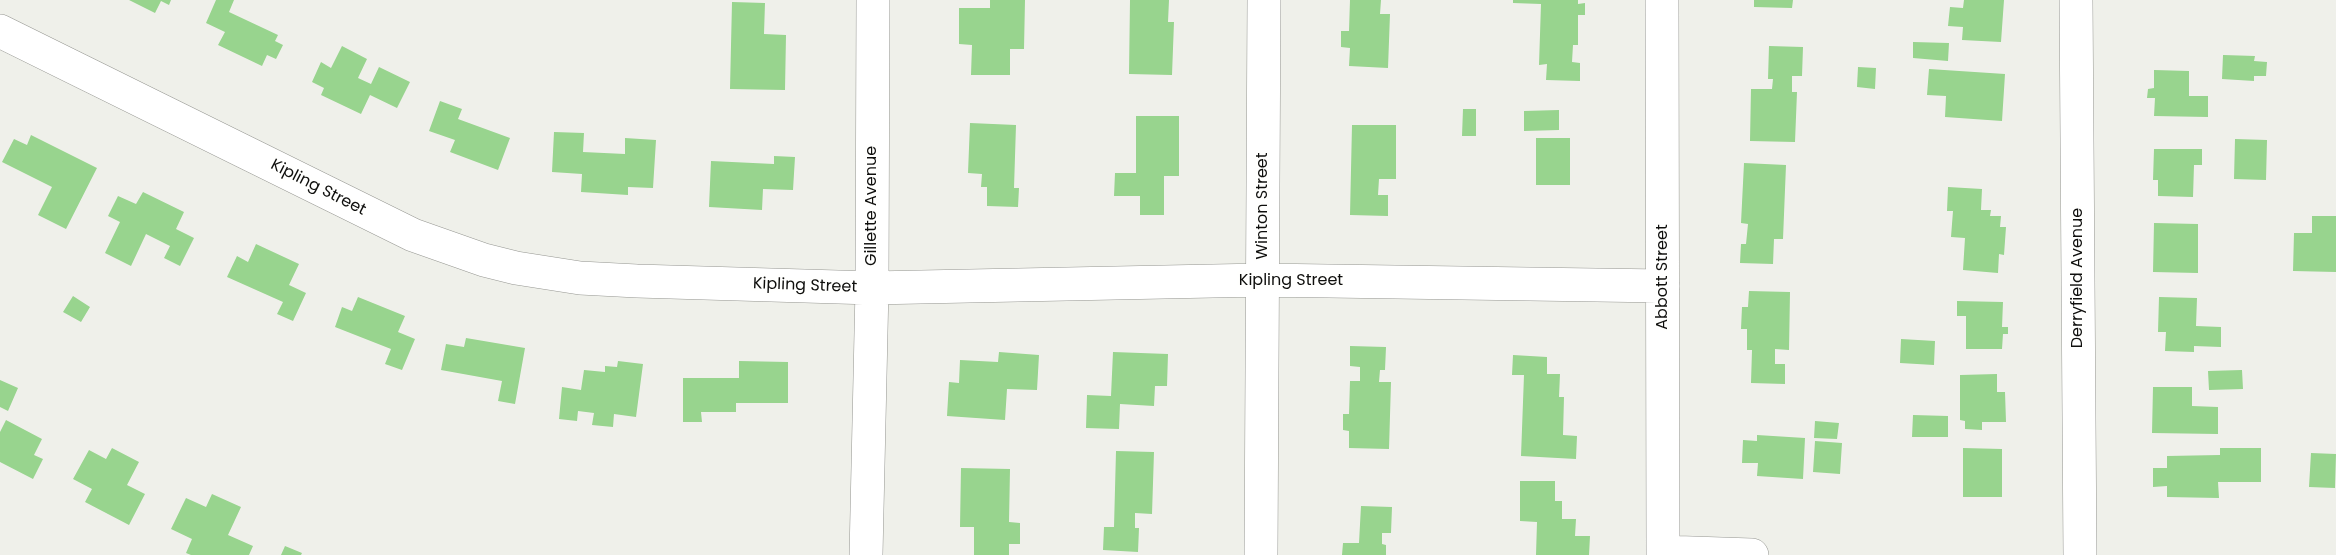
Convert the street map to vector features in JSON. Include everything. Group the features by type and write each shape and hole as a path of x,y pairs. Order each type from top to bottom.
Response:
{"street":[{"name":"Gillette Avenue","path":"866,555 872,288 873,0"},
{"name":"Winton Street","path":"1261,555 1264,0"},
{"name":"Abbott Street","path":"1662,0 1663,554"},
{"name":"Derryfield Avenue","path":"2076,0 2080,555"},
{"name":"Kipling Street","path":"0,31 413,235 484,260 537,272 580,278 872,288 1262,280 1663,286"},
{"path":"1663,554 1752,555"}],"building":[{"path":"129,0 171,0 169,5 161,1 155,13"},
{"path":"216,0 234,0 229,12 278,35 275,41 283,45 276,59 267,55 262,66 218,45 225,32 206,23"},
{"path":"990,0 1025,0 1024,49 1010,49 1010,75 971,75 972,45 959,44 959,8 990,8"},
{"path":"1130,0 1169,0 1168,22 1174,22 1172,75 1129,74"},
{"path":"1350,0 1381,0 1380,14 1390,14 1388,68 1349,66 1350,48 1341,47 1341,31 1349,31"},
{"path":"1513,0 1578,0 1578,4 1585,3 1585,15 1578,15 1578,45 1573,45 1572,62 1580,63 1580,81 1546,80 1547,64 1539,65 1541,4 1513,3"},
{"path":"1754,0 1793,0 1792,8 1754,7"},
{"path":"1964,0 2004,0 2001,42 1962,40 1963,27 1948,26 1950,7 1963,8"},
{"path":"732,2 765,3 764,34 786,35 785,90 730,89"},
{"path":"1913,42 1949,43 1948,61 1913,58"},
{"path":"342,46 367,59 358,78 371,84 379,67 410,82 397,108 370,95 361,114 321,95 324,88 312,82 321,62 331,68"},
{"path":"1769,46 1803,47 1802,76 1792,76 1792,92 1797,92 1795,142 1750,141 1751,89 1772,89 1773,79 1768,79"},
{"path":"2223,55 2255,56 2254,61 2267,62 2266,76 2254,76 2254,81 2222,79"},
{"path":"1858,67 1876,68 1875,89 1857,87"},
{"path":"1929,69 2005,74 2002,121 1945,117 1946,96 1927,95"},
{"path":"2154,70 2189,71 2189,96 2208,96 2208,117 2154,116 2155,98 2147,98 2148,89 2154,88"},
{"path":"440,101 462,109 458,119 510,138 498,170 450,152 455,140 429,131"},
{"path":"1463,109 1476,109 1476,136 1462,136"},
{"path":"1559,110 1559,130 1524,131 1524,111"},
{"path":"1136,116 1179,116 1179,176 1164,176 1164,215 1140,215 1140,196 1114,196 1115,173 1136,173"},
{"path":"970,123 1016,125 1014,188 1019,188 1018,207 987,206 987,187 981,187 982,174 968,173"},
{"path":"1352,125 1396,125 1396,179 1379,179 1378,195 1388,195 1388,216 1350,215"},
{"path":"554,132 584,133 583,152 625,154 625,138 656,140 653,188 628,187 628,195 581,192 582,174 552,172"},
{"path":"31,135 97,168 66,229 38,215 52,187 2,162 14,139 27,145"},
{"path":"1536,138 1570,138 1570,185 1536,185"},
{"path":"2235,139 2267,140 2266,180 2234,179"},
{"path":"2154,149 2202,149 2202,165 2194,165 2193,197 2158,196 2158,180 2153,180"},
{"path":"774,156 795,157 793,190 763,189 762,210 709,207 711,161 774,164"},
{"path":"1744,163 1786,165 1783,239 1774,239 1773,264 1740,263 1741,244 1746,244 1748,224 1741,223"},
{"path":"1948,187 1982,189 1981,210 1991,210 1990,216 2001,216 2000,227 2006,227 2004,255 1999,254 1998,273 1963,270 1965,238 1951,237 1953,211 1947,211"},
{"path":"143,192 184,212 176,229 194,238 180,266 164,258 170,246 146,234 131,266 105,253 120,222 108,216 118,196 136,204"},
{"path":"2312,216 2336,216 2336,272 2293,271 2294,233 2312,233"},
{"path":"2154,223 2198,224 2198,273 2153,272"},
{"path":"256,244 299,264 289,285 306,293 293,321 277,314 283,302 227,277 237,256 248,262"},
{"path":"1749,291 1790,292 1789,350 1775,349 1775,364 1785,364 1785,384 1751,383 1752,350 1747,350 1747,329 1741,329 1742,307 1748,307"},
{"path":"73,296 90,307 81,322 63,312"},
{"path":"358,297 405,316 398,332 415,339 402,370 385,364 391,349 335,327 342,307 352,311"},
{"path":"2159,297 2197,298 2196,326 2221,327 2221,347 2194,346 2194,352 2165,351 2166,332 2158,332"},
{"path":"1957,301 2003,302 2002,327 2008,327 2008,334 2003,334 2002,349 1966,349 1966,316 1957,316"},
{"path":"466,338 525,348 515,404 498,401 502,381 441,370 446,344 464,347"},
{"path":"1901,339 1935,341 1934,365 1900,363"},
{"path":"1350,346 1386,347 1385,370 1380,370 1379,382 1391,382 1389,449 1349,448 1349,431 1343,430 1343,414 1349,414 1350,381 1360,381 1360,367 1350,366"},
{"path":"999,352 1039,355 1037,390 1007,389 1005,420 947,416 949,382 959,383 960,360 998,362"},
{"path":"1113,352 1168,354 1167,386 1155,386 1154,406 1120,404 1119,429 1086,428 1087,395 1111,396"},
{"path":"1513,355 1547,357 1547,374 1560,374 1559,397 1564,397 1563,435 1577,436 1576,459 1521,456 1524,375 1512,375"},
{"path":"618,361 643,364 636,417 614,414 613,427 592,425 594,413 578,411 577,421 559,419 562,387 581,390 584,370 605,372 605,366 617,367"},
{"path":"739,361 788,362 788,403 736,403 736,412 701,412 702,422 683,422 683,378 739,378"},
{"path":"2242,370 2243,389 2209,390 2208,371"},
{"path":"1997,374 1997,392 2005,392 2006,422 1982,422 1982,430 1965,429 1965,421 1960,420 1960,375"},
{"path":"0,380 18,388 8,411 0,407"},
{"path":"2153,387 2192,387 2192,406 2218,407 2218,434 2152,433"},
{"path":"1913,415 1948,416 1948,437 1912,437"},
{"path":"6,420 42,439 34,455 43,459 33,479 0,462 0,432"},
{"path":"1815,421 1839,423 1837,439 1814,438"},
{"path":"1757,435 1805,438 1803,479 1757,476 1758,463 1742,463 1743,440 1757,441"},
{"path":"1815,441 1842,443 1840,474 1813,472"},
{"path":"112,448 139,462 127,485 145,494 129,525 85,502 92,489 73,479 89,450 106,459"},
{"path":"1963,448 2002,449 2002,497 1963,497"},
{"path":"2220,448 2261,448 2261,482 2218,482 2219,498 2167,497 2167,486 2153,487 2153,468 2167,468 2167,456 2220,455"},
{"path":"1116,451 1154,452 1152,514 1135,513 1135,528 1139,528 1138,552 1103,550 1104,527 1114,527"},
{"path":"2311,453 2336,454 2335,488 2309,487"},
{"path":"961,468 1010,469 1009,522 1020,523 1020,544 1009,544 1009,555 974,555 974,527 960,527"},
{"path":"1520,481 1555,481 1555,501 1562,501 1562,519 1576,519 1575,536 1590,536 1589,555 1536,555 1537,522 1520,521"},
{"path":"212,494 241,507 228,535 253,546 249,555 191,555 186,553 192,539 171,529 186,498 206,507"},
{"path":"1361,506 1392,507 1391,533 1382,533 1382,544 1386,545 1386,555 1342,555 1343,543 1359,543"},
{"path":"285,546 302,553 301,555 281,555"}]}
